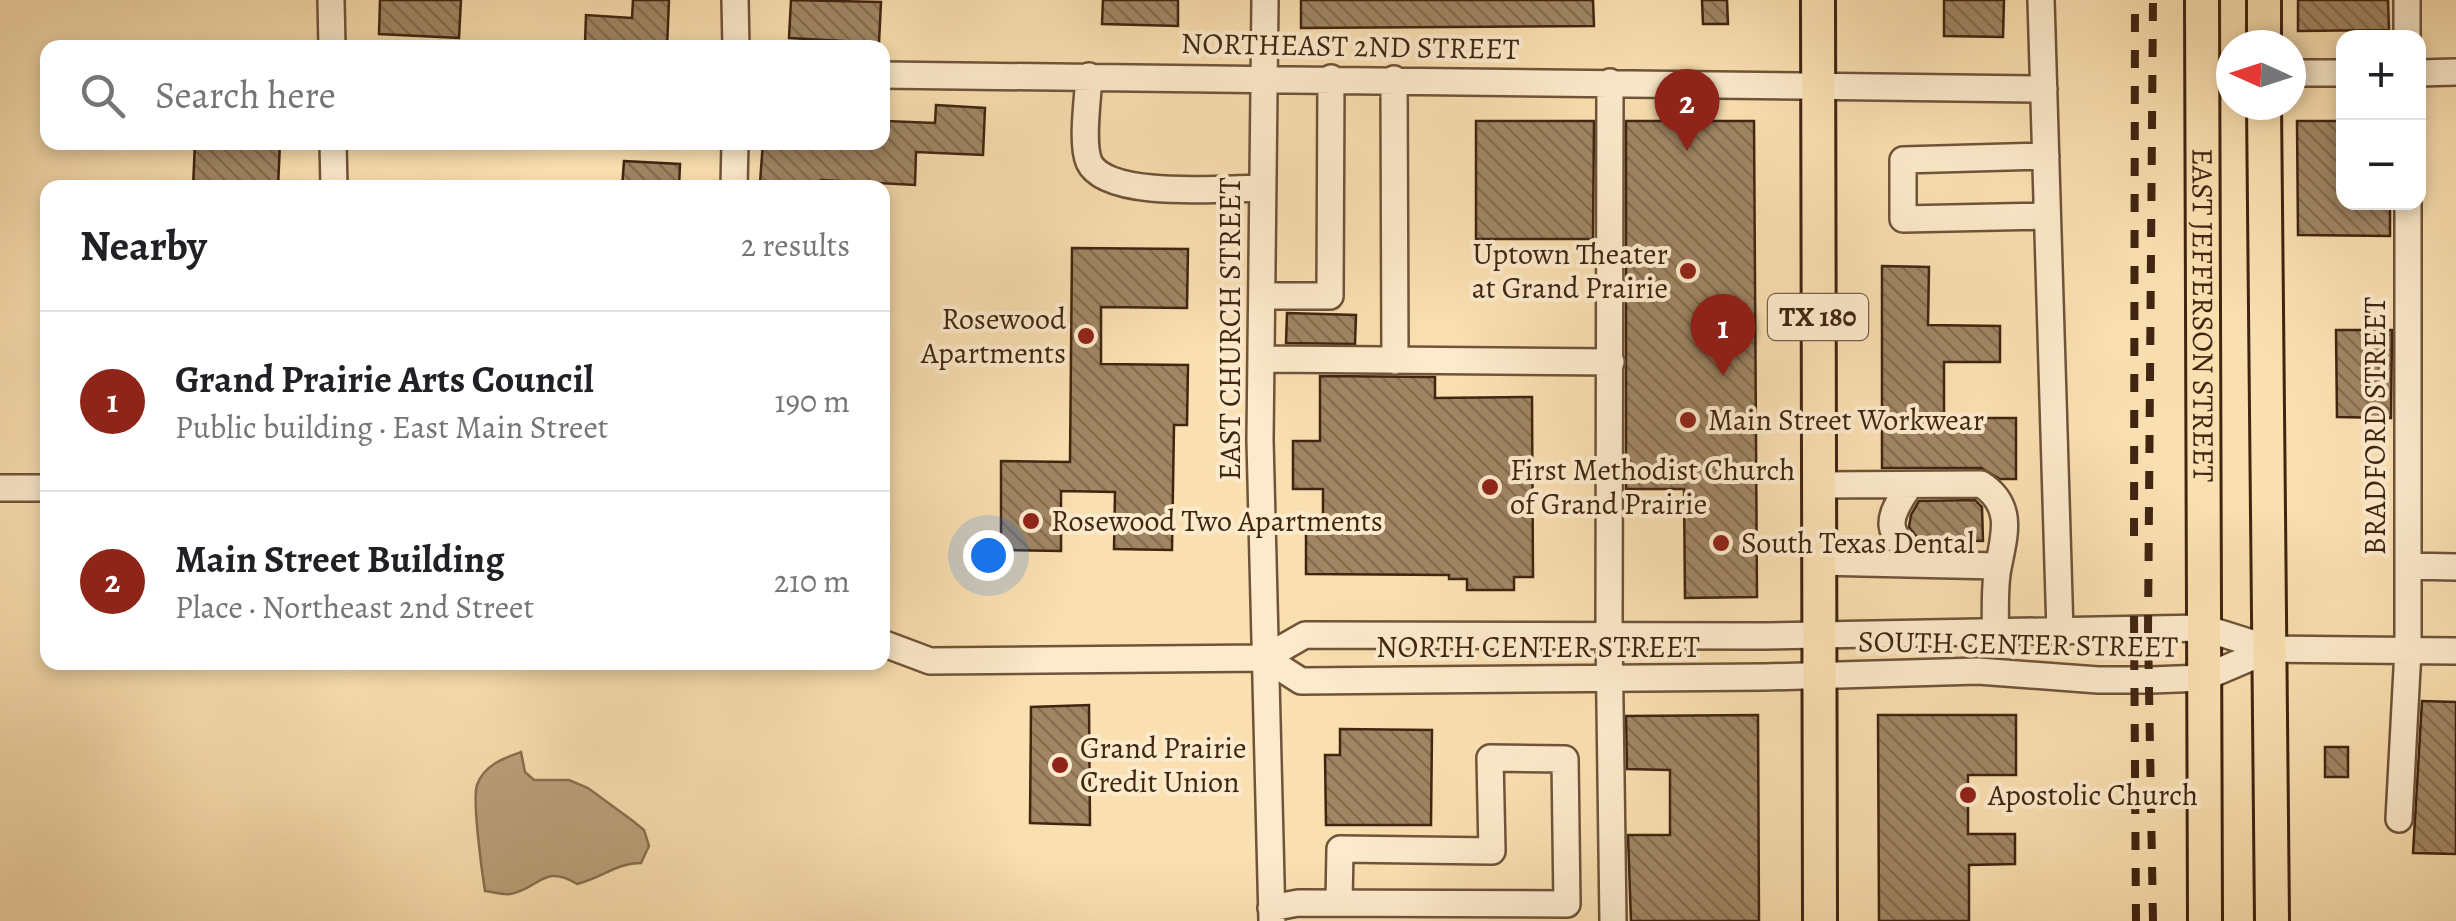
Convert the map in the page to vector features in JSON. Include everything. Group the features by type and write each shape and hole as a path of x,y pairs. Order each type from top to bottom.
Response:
{"main road":[{"name":"TX 180","path":"1818,0 1820,921"},
{"name":"EAST JEFFERSON STREET","path":"2202,0 2216,69"},
{"path":"2264,0 2264,30"},
{"name":"EAST JEFFERSON STREET","path":"2205,921 2203,678 2216,117"},
{"name":"EAST JEFFERSON STREET","path":"2264,120 2272,921"}],"street":[{"path":"331,0 332,40"},
{"path":"735,0 736,40"},
{"name":"EAST CHURCH STREET","path":"1264,0 1264,658 1272,914"},
{"path":"2041,0 2060,632"},
{"path":"2407,0 2408,30"},
{"path":"2306,72 2336,73"},
{"path":"2426,73 2456,72"},
{"name":"NORTHEAST 2ND STREET","path":"890,74 2044,88"},
{"path":"1089,76 1088,160 1099,175 1132,186 1262,188"},
{"path":"1262,296 1330,296 1330,78"},
{"path":"1394,80 1395,361"},
{"path":"1610,82 1613,921"},
{"path":"334,150 334,180"},
{"path":"734,180 735,150"},
{"path":"2046,156 1903,160 1903,219 2048,216"},
{"name":"BRADFORD STREET","path":"2399,819 2408,650 2408,210"},
{"path":"1262,359 1611,362"},
{"path":"1818,485 1981,484 1993,492 2004,512 1995,632"},
{"path":"1910,485 1891,515 1893,532 1917,563"},
{"path":"0,488 40,488"},
{"path":"1818,562 1998,566"},
{"path":"2408,566 2456,567"},
{"name":"SOUTH CENTER STREET","path":"1818,635 2204,628 2271,649 2456,650"},
{"name":"NORTH CENTER STREET","path":"890,646 930,661 1264,658 1305,635 1818,635"},
{"name":"SOUTH CENTER STREET","path":"1818,676 1978,671 2098,680 2203,678 2271,649"},
{"name":"NORTH CENTER STREET","path":"1264,658 1301,680 1818,676"},
{"path":"1272,914 1298,903 1568,904 1565,759 1490,758 1492,851 1340,848 1339,903"}],"shaded area":[{"path":"521,752 525,772 534,780 569,780 588,788 644,830 649,846 641,863 624,865 577,884 557,876 510,894 485,891 477,785 490,767"}],"building":[{"path":"380,0 461,0 459,38 379,34"},
{"path":"633,0 669,0 667,40 585,40 586,15 632,18"},
{"path":"791,0 881,2 879,40 789,38"},
{"path":"1103,0 1178,0 1178,26 1102,24"},
{"path":"1301,0 1593,0 1594,26 1301,28"},
{"path":"1702,0 1727,0 1728,24 1703,24"},
{"path":"1944,0 2004,0 2003,37 1944,36"},
{"path":"2298,0 2388,0 2389,30 2298,30"},
{"path":"936,105 985,108 983,155 916,152 915,185 890,184 890,180 760,180 762,150 890,150 890,121 935,123"},
{"path":"1476,121 1594,121 1593,239 1476,239"},
{"path":"1626,121 1754,121 1757,597 1685,598 1684,489 1626,489"},
{"path":"2297,121 2336,121 2336,210 2390,210 2390,236 2298,235"},
{"path":"195,150 280,150 278,180 193,180"},
{"path":"624,161 680,164 679,180 623,180"},
{"path":"1072,248 1188,249 1187,308 1101,307 1101,364 1188,365 1187,425 1174,425 1172,550 1114,549 1115,492 1061,491 1061,551 1001,550 1001,461 1070,462"},
{"path":"1882,266 1929,267 1928,325 2000,326 2000,362 1944,362 1944,418 2016,418 2016,479 2000,479 1981,468 1882,468"},
{"path":"1287,313 1356,315 1355,344 1286,343"},
{"path":"2336,330 2392,330 2391,418 2337,417"},
{"path":"1320,376 1435,377 1435,398 1532,397 1533,577 1514,577 1514,590 1467,590 1467,579 1449,579 1449,575 1306,574 1306,533 1323,533 1323,489 1293,489 1293,441 1320,441"},
{"path":"1975,500 1982,507 1983,541 1919,540 1909,527 1919,501"},
{"path":"2422,701 2456,702 2456,854 2413,853"},
{"name":"Grand Prairie Credit Union","path":"1089,705 1090,825 1030,823 1031,707"},
{"path":"1758,715 1759,921 1631,921 1628,835 1670,835 1670,770 1627,769 1626,716"},
{"path":"1878,715 2016,715 2016,775 1968,775 1968,834 2015,834 2015,864 1969,865 1969,921 1879,921"},
{"path":"1340,729 1432,730 1431,825 1326,825 1325,755 1340,755"},
{"path":"2325,747 2348,747 2348,777 2325,777"}],"railway":[{"path":"2134,536 2135,0"},
{"path":"2153,0 2148,631 2153,921"},
{"path":"2134,616 2136,921"}],"place":[{"name":"Main Street Building","path":"1687,151"},
{"name":"Uptown Theater at Grand Prairie","path":"1688,271"},
{"name":"Rosewood Apartments","path":"1086,336"},
{"name":"Grand Prairie Arts Council","path":"1723,376"},
{"name":"Main Street Workwear","path":"1688,420"},
{"name":"First Methodist Church of Grand Prairie","path":"1490,487"},
{"name":"Rosewood Two Apartments","path":"1031,521"},
{"name":"South Texas Dental","path":"1721,543"},
{"name":"Grand Prairie Credit Union","path":"1060,765"},
{"name":"Apostolic Church","path":"1968,795"}]}
